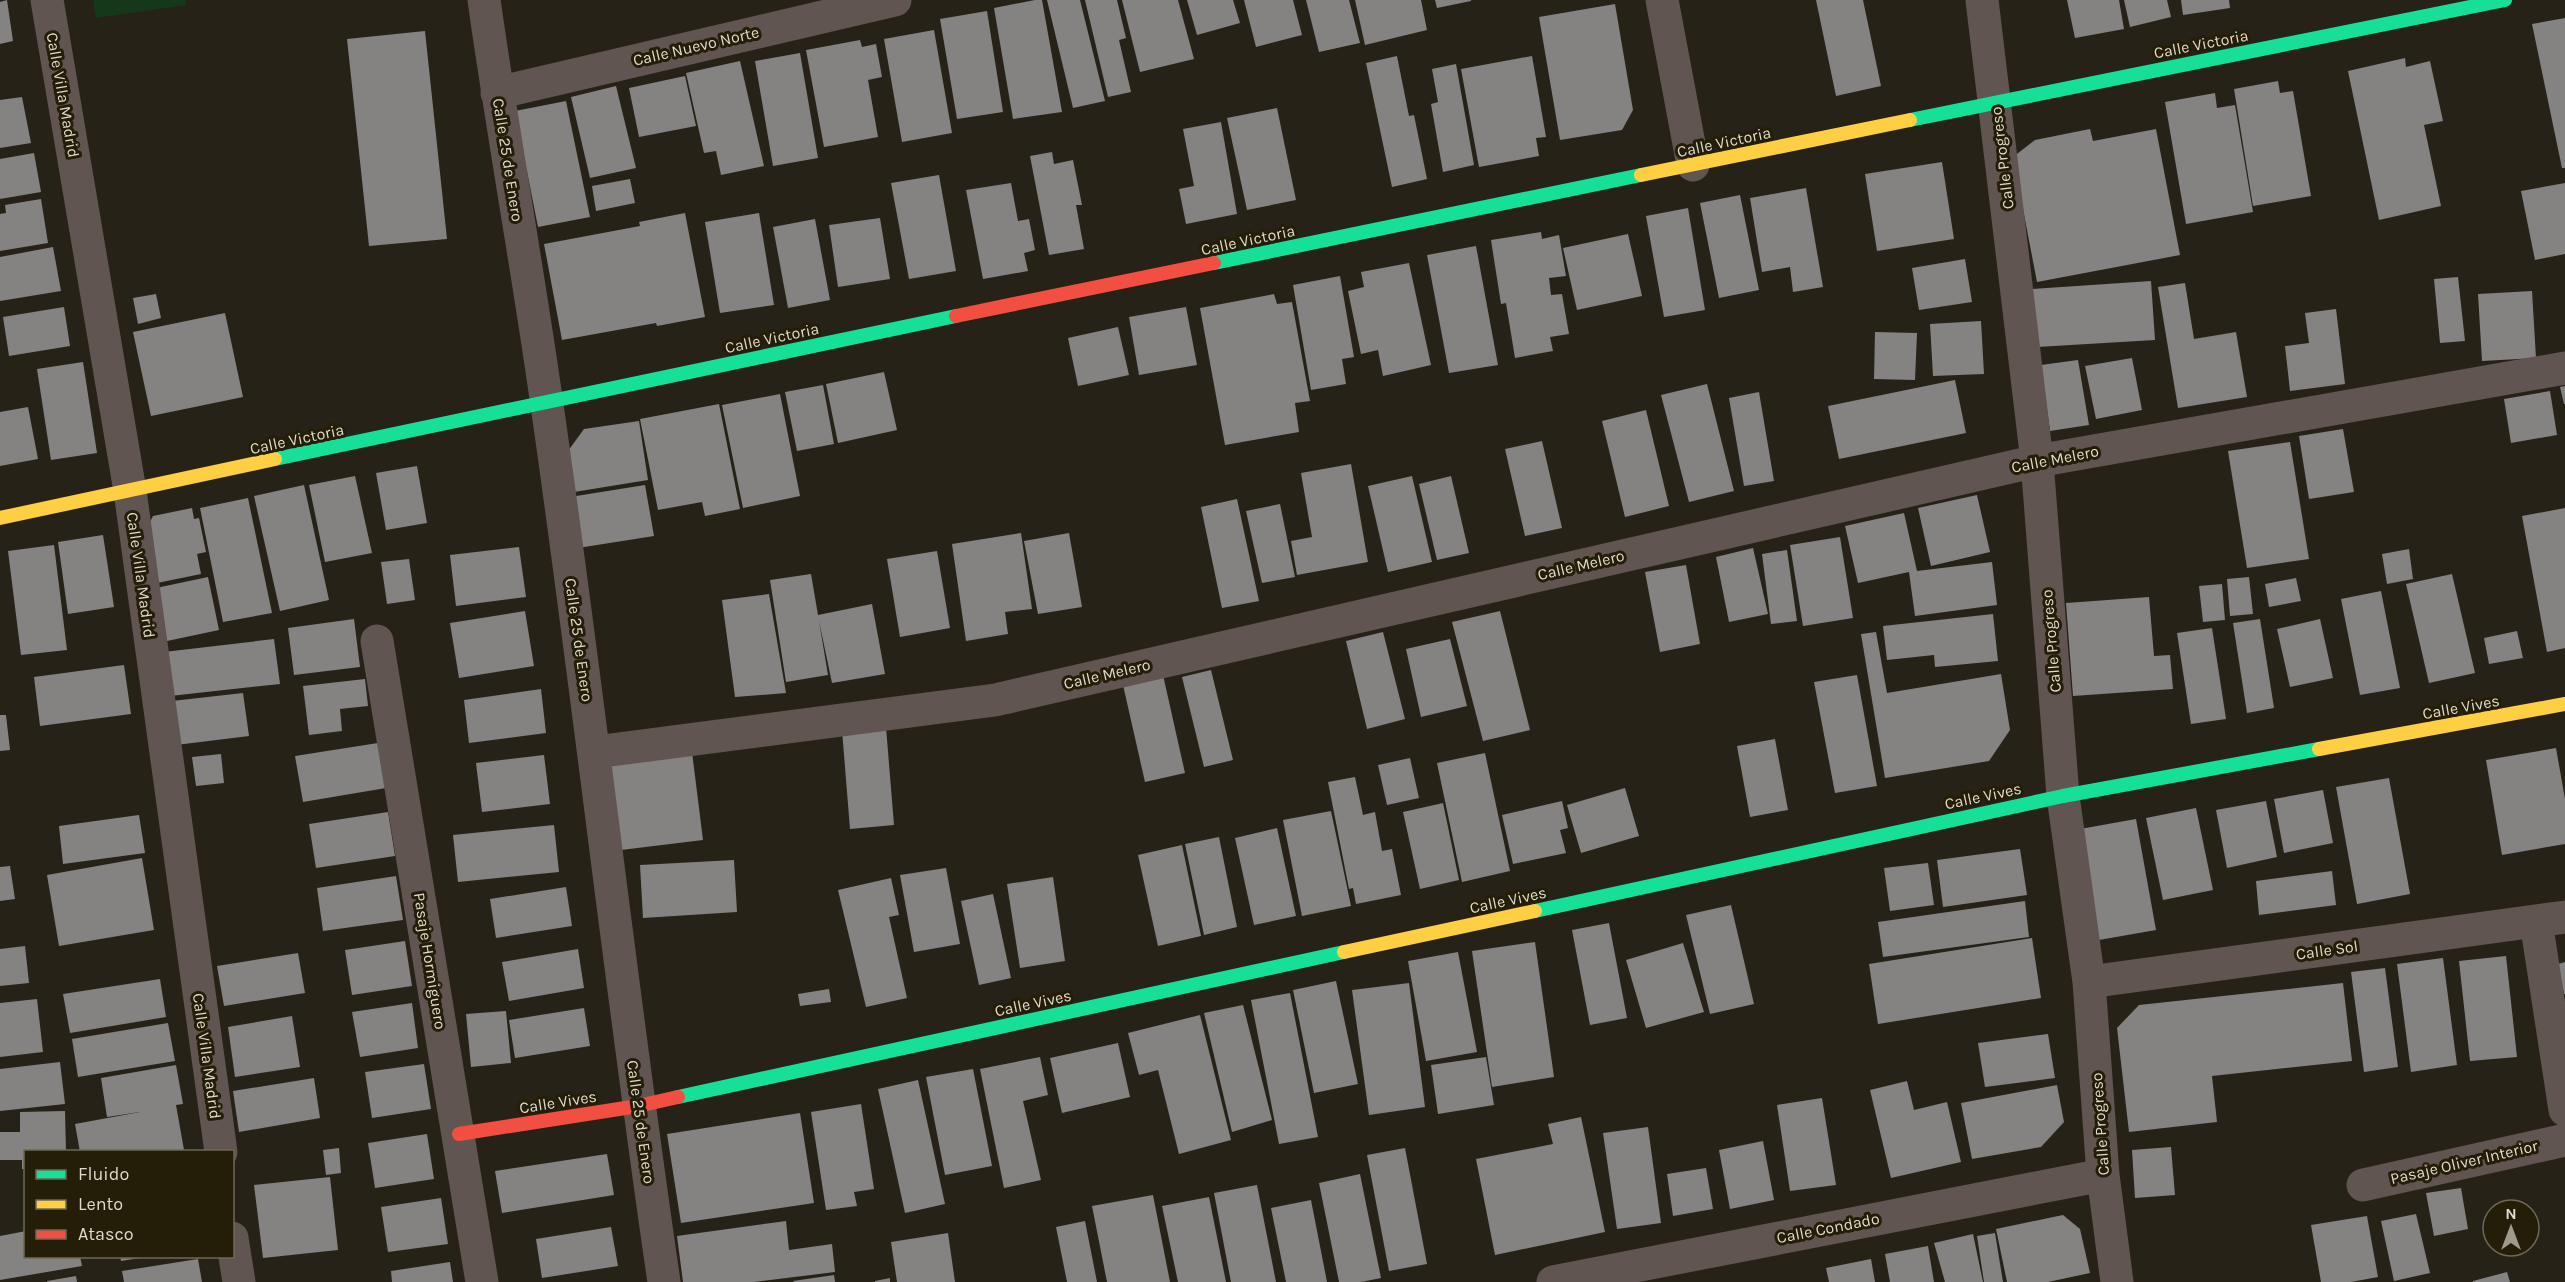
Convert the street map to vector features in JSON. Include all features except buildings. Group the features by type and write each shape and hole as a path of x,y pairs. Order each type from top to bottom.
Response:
{"street":[{"name":"Calle Villa Madrid","path":"47,0 130,491 221,1150"},
{"name":"Calle 25 de Enero","path":"484,0 547,401 595,752 638,1106 664,1282"},
{"name":"Calle Nuevo Norte","path":"497,93 818,8 895,0"},
{"path":"1662,0 1693,165"},
{"name":"Calle Progreso","path":"1982,0 2037,461 2063,796 2089,982 2103,1175 2117,1282"},
{"name":"Calle Victoria","path":"0,518 547,401 1995,102 2505,0"},
{"name":"Calle Melero","path":"595,752 995,700 2037,461 2565,368"},
{"name":"Pasaje Hormiguero","path":"377,641 482,1282"},
{"name":"Calle Vives","path":"459,1134 638,1106 2063,796 2565,704"},
{"path":"2551,919 2565,1110"},
{"name":"Calle Sol","path":"2089,982 2551,919"},
{"name":"Pasaje Oliver Interior","path":"2363,1185 2565,1140"},
{"name":"Calle Condado","path":"1553,1282 2103,1175"},
{"path":"234,1251 239,1282"}],"green space":[{"path":"93,0 185,0 186,5 96,18"}],"traffic: fast":[{"path":"1910,120 2505,0"},
{"path":"1214,263 1641,175"},
{"path":"275,459 956,316"},
{"path":"1535,911 2063,796 2319,749"},
{"path":"678,1097 1344,952"}],"traffic: slow":[{"path":"1641,175 1910,120"},
{"path":"0,518 275,459"},
{"path":"2319,749 2565,704"},
{"path":"1344,952 1535,911"}],"traffic: jam":[{"path":"956,316 1214,263"},
{"path":"459,1134 638,1106 678,1097"}]}
